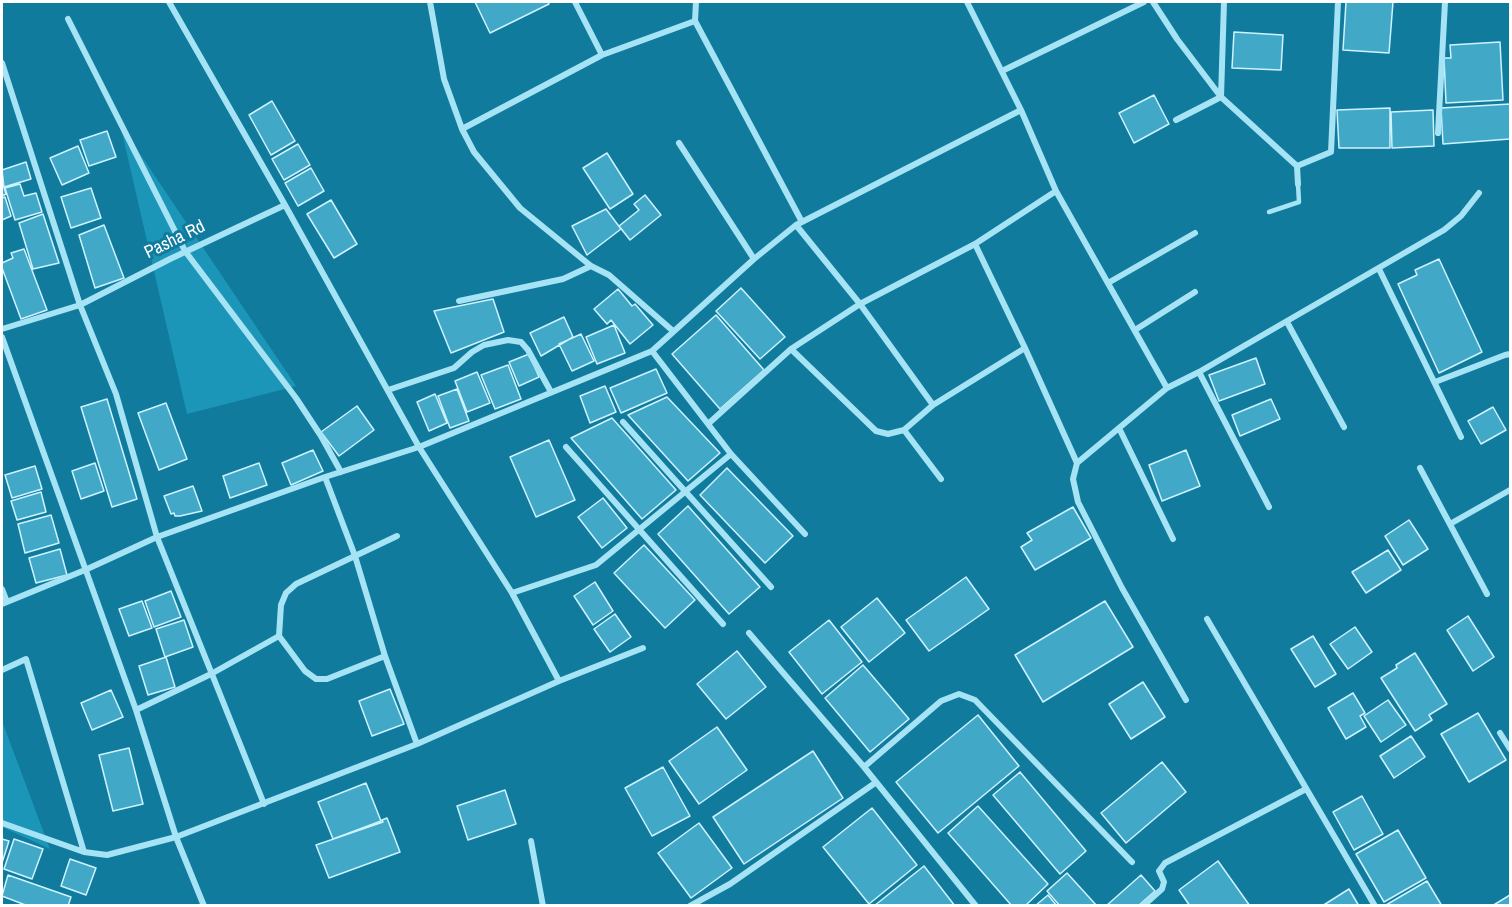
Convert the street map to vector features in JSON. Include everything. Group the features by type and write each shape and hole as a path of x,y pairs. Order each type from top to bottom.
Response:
{"street":[{"path":"169,2 419,447 512,593 559,681"},
{"path":"430,2 444,79 462,129 474,152 520,208 591,266 609,275 673,331"},
{"path":"575,2 602,55"},
{"path":"696,2 695,21 799,224 933,405"},
{"path":"967,2 1021,110 1056,191 1167,388"},
{"path":"1002,71 1144,2"},
{"path":"1153,2 1177,39 1221,97 1297,166 1298,184"},
{"path":"1221,97 1224,2"},
{"path":"1297,166 1331,152 1338,2"},
{"path":"1438,133 1445,2"},
{"path":"68,19 185,251 296,398 341,472"},
{"path":"462,129 602,55 695,21"},
{"path":"2,63 80,305 116,394 157,537 264,804"},
{"path":"1176,120 1221,97"},
{"path":"2,589 4,603 157,537 325,477 419,447 652,351 754,259 799,224 1021,110"},
{"path":"679,144 754,259"},
{"path":"708,424 791,349 860,304 975,244 1056,191"},
{"path":"1186,700 1122,588 1078,502 1072,478 1077,463 1167,388 1287,322 1444,230 1461,216 1479,193"},
{"name":"Pasha Rd","path":"2,329 80,305 185,251 285,205"},
{"path":"1108,283 1195,233"},
{"path":"975,244 1077,463"},
{"path":"459,301 563,279 591,266"},
{"path":"1379,269 1461,437"},
{"path":"1135,330 1195,292"},
{"path":"1287,322 1344,427"},
{"path":"2,337 136,710 176,837 204,906"},
{"path":"387,390 454,368 472,351 484,345 508,340 521,342 528,350 551,392"},
{"path":"791,349 876,431 888,434 904,430 933,405 1025,348"},
{"path":"652,351 730,454 805,534"},
{"path":"1435,382 1510,354"},
{"path":"1199,372 1269,507"},
{"path":"623,422 771,586"},
{"path":"1119,428 1173,539"},
{"path":"904,430 941,479"},
{"path":"566,447 723,624"},
{"path":"512,593 596,565 730,454"},
{"path":"1420,468 1487,594"},
{"path":"325,477 355,556 385,656 417,744"},
{"path":"1450,524 1510,490"},
{"path":"385,656 327,679 316,679 305,671 279,636 281,605 286,593 296,584 397,536"},
{"path":"1207,619 1375,906"},
{"path":"749,633 864,767 976,906"},
{"path":"136,710 211,674 279,636"},
{"path":"2,823 84,852 107,855 176,837 417,744 559,681 643,648"},
{"path":"2,670 26,659 84,852"},
{"path":"864,767 941,701 959,694 975,700 1132,862"},
{"path":"1500,733 1510,749"},
{"path":"690,906 730,884 875,783"},
{"path":"1143,906 1162,889 1164,882 1159,871 1165,863 1306,789"},
{"path":"531,841 543,906"}],"lane":[{"path":"1269,213 1299,202 1298,184"}],"shaded area":[{"path":"120,124 296,386 187,414"},
{"path":"2,721 50,849 2,827"}],"building":[{"path":"475,2 548,2 549,4 490,33"},
{"path":"1346,2 1393,2 1389,53 1343,50"},
{"path":"1234,32 1283,35 1281,70 1232,68"},
{"path":"1500,42 1503,100 1446,103 1444,58 1451,58 1450,45"},
{"path":"1154,95 1169,124 1134,143 1119,113"},
{"path":"272,101 295,141 271,155 249,115"},
{"path":"1510,104 1510,139 1443,144 1441,108"},
{"path":"1390,108 1390,148 1339,148 1337,110"},
{"path":"1433,110 1434,146 1392,148 1391,112"},
{"path":"107,131 116,157 89,166 80,140"},
{"path":"298,144 310,165 284,180 272,159"},
{"path":"78,146 89,173 62,185 50,158"},
{"path":"607,153 633,194 610,209 583,168"},
{"path":"26,162 31,179 4,187 2,170"},
{"path":"311,168 324,191 298,206 285,183"},
{"path":"2,181 6,194 2,196"},
{"path":"20,184 24,196 36,193 42,212 15,220 5,188"},
{"path":"91,188 101,218 71,228 61,197"},
{"path":"645,195 661,215 630,240 619,226 639,210 634,204"},
{"path":"5,197 11,216 2,220 2,198"},
{"path":"331,200 357,244 334,258 307,214"},
{"path":"606,209 621,229 587,255 572,226"},
{"path":"43,214 59,263 33,269 19,223"},
{"path":"104,225 124,278 95,288 79,235"},
{"path":"24,249 47,310 21,319 2,263 13,258 11,253"},
{"path":"1439,259 1482,352 1439,373 1398,284 1417,275 1415,270"},
{"path":"741,288 785,337 760,359 716,311"},
{"path":"618,289 632,306 635,304 653,325 630,344 611,320 607,324 594,309"},
{"path":"493,299 504,332 451,353 434,311"},
{"path":"716,315 764,370 720,409 672,354"},
{"path":"564,317 573,337 541,356 530,333"},
{"path":"614,325 625,353 597,364 586,337"},
{"path":"581,334 594,361 572,371 559,344"},
{"path":"529,354 539,377 519,386 509,362"},
{"path":"1256,358 1265,384 1219,401 1209,375"},
{"path":"508,365 521,399 495,409 481,375"},
{"path":"656,369 667,393 621,413 610,388"},
{"path":"477,372 490,403 467,412 455,381"},
{"path":"605,386 616,412 590,423 580,396"},
{"path":"457,389 469,421 450,428 438,396"},
{"path":"435,394 447,423 429,431 417,402"},
{"path":"667,397 720,453 688,481 628,415"},
{"path":"107,399 137,499 112,507 81,407"},
{"path":"1271,399 1280,419 1240,436 1232,415"},
{"path":"166,403 187,459 159,470 138,413"},
{"path":"357,406 374,430 339,456 321,432"},
{"path":"1493,407 1506,430 1481,444 1468,421"},
{"path":"612,418 676,490 642,519 571,438"},
{"path":"549,440 575,500 536,517 510,457"},
{"path":"313,450 323,471 291,485 282,463"},
{"path":"1186,450 1200,486 1162,501 1149,465"},
{"path":"95,463 104,491 81,499 72,471"},
{"path":"259,463 267,485 230,498 223,476"},
{"path":"35,466 42,489 12,498 5,475"},
{"path":"727,468 793,536 765,563 700,495"},
{"path":"193,486 202,511 180,516 171,514 164,496"},
{"path":"41,492 46,512 17,520 11,501"},
{"path":"603,498 627,528 602,548 578,517"},
{"path":"688,506 760,587 729,614 658,534"},
{"path":"1073,507 1091,538 1035,570 1021,547 1032,540 1027,533"},
{"path":"51,515 59,543 25,553 18,524"},
{"path":"1409,520 1428,549 1403,565 1385,536"},
{"path":"644,545 695,600 665,628 614,573"},
{"path":"60,549 67,575 36,583 29,558"},
{"path":"1388,550 1401,570 1366,593 1352,572"},
{"path":"966,577 989,609 929,651 906,620"},
{"path":"595,582 613,611 593,625 574,596"},
{"path":"171,591 181,617 154,627 145,601"},
{"path":"877,598 905,633 869,662 841,627"},
{"path":"142,601 152,628 129,636 119,609"},
{"path":"1105,601 1133,647 1043,702 1015,655"},
{"path":"615,614 631,637 610,652 594,629"},
{"path":"1468,616 1494,657 1473,671 1447,630"},
{"path":"184,620 193,647 165,657 156,629"},
{"path":"829,620 862,662 822,694 789,652"},
{"path":"1355,627 1372,652 1348,669 1330,644"},
{"path":"1313,636 1336,674 1315,687 1291,649"},
{"path":"737,651 766,687 726,719 697,684"},
{"path":"1415,653 1447,704 1429,715 1432,720 1415,731 1381,678"},
{"path":"166,657 175,687 148,695 139,666"},
{"path":"863,665 909,719 870,752 825,698"},
{"path":"1143,682 1165,717 1131,739 1109,704"},
{"path":"390,689 404,724 372,736 359,701"},
{"path":"111,690 123,717 92,730 81,703"},
{"path":"1353,693 1365,713 1360,716 1366,727 1346,739 1328,708"},
{"path":"1388,700 1406,725 1381,742 1364,716"},
{"path":"1478,713 1506,760 1469,782 1441,734"},
{"path":"978,715 1019,766 938,833 896,782"},
{"path":"717,727 747,770 699,804 669,761"},
{"path":"1411,736 1425,757 1394,778 1380,756"},
{"path":"129,748 143,804 113,811 99,755"},
{"path":"813,751 843,798 744,864 713,817"},
{"path":"1162,762 1186,792 1126,843 1101,813"},
{"path":"663,767 690,816 652,836 625,788"},
{"path":"1020,772 1086,851 1060,874 993,795"},
{"path":"366,783 381,821 333,839 318,802"},
{"path":"505,790 516,824 468,840 457,806"},
{"path":"1362,796 1383,834 1354,850 1333,812"},
{"path":"978,806 1048,884 1025,906 1012,906 948,833"},
{"path":"872,808 917,865 869,904 823,847"},
{"path":"387,818 400,852 329,878 316,845 383,822 382,820"},
{"path":"699,823 732,868 691,898 658,853"},
{"path":"1398,830 1426,878 1384,902 1356,854"},
{"path":"2,839 9,841 2,863"},
{"path":"14,839 43,849 32,879 4,869"},
{"path":"70,859 96,868 86,895 61,886"},
{"path":"1218,861 1250,906 1190,906 1179,890"},
{"path":"924,866 955,906 874,906"},
{"path":"1067,873 1097,906 1060,906 1047,891"},
{"path":"8,875 71,897 68,906 28,906 2,896"},
{"path":"1141,875 1155,891 1138,906 1106,906"},
{"path":"1427,881 1442,906 1386,905"},
{"path":"1349,889 1359,906 1322,906"},
{"path":"1048,895 1057,906 1035,906"},
{"path":"1510,895 1510,906 1492,906"}]}
